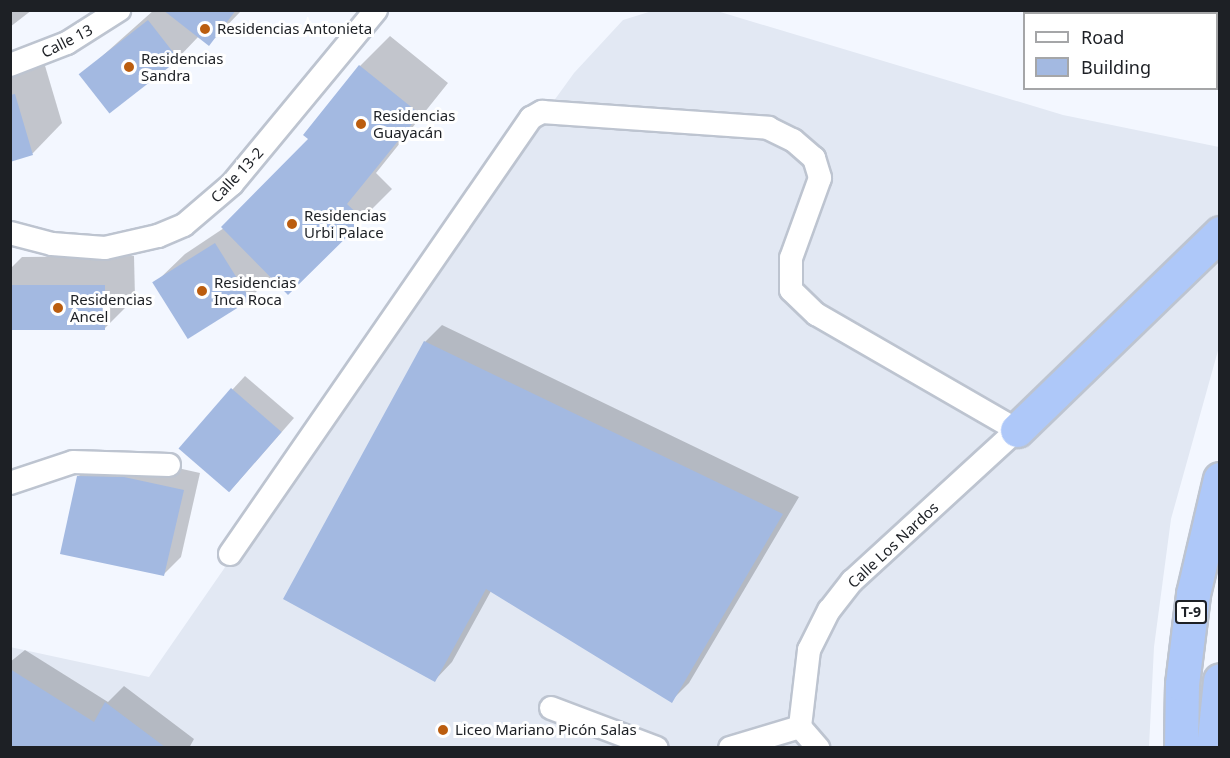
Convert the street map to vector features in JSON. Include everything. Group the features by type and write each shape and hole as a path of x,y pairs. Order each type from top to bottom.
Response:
{"highway":[{"path":"1017,430 1220,233"},
{"name":"T-9","path":"1181,747 1182,684 1193,594 1220,479"},
{"path":"1213,744 1220,680"}],"street":[{"name":"Calle 13","path":"10,66 67,43 120,10"},
{"name":"Calle 13-2","path":"10,233 52,244 105,249 158,236 184,225 232,184 376,10"},
{"path":"230,554 531,118 542,112 768,128 793,140 814,158 820,178 790,258 791,290 816,314 1017,430"},
{"name":"Calle Los Nardos","path":"800,727 809,650 829,610 852,580 1017,430"},
{"path":"10,483 73,462 169,465"},
{"path":"552,708 657,747"},
{"path":"730,747 800,727 818,747"}],"shaded area":[{"path":"652,11 717,11 1063,115 1219,147 1219,347 1171,519 1154,647 1149,747 11,747 10,647 149,677 417,290 574,73 623,20"}],"building":[{"name":"Residencias Antonieta","path":"163,10 236,10 209,46"},
{"name":"Residencias Sandra","path":"148,20 179,59 109,114 79,74"},
{"path":"359,65 420,114 347,204 364,220 288,295 221,227 308,139 303,135"},
{"path":"15,94 33,155 10,162 10,95"},
{"name":"Residencias Inca Roca","path":"215,243 251,300 188,339 152,282"},
{"name":"Residencias Ancel","path":"10,285 105,285 105,330 10,330"},
{"path":"424,341 783,514 672,703 486,589 435,682 283,599"},
{"path":"231,388 282,432 229,492 179,448"},
{"path":"77,476 124,477 184,490 164,576 60,554"},
{"path":"10,669 94,722 105,702 165,747 10,747"}],"waterway":[{"path":"1197,10 1201,12"}],"place":[{"name":"Residencias Antonieta","path":"205,29"},
{"name":"Residencias Sandra","path":"129,67"},
{"name":"Residencias Guayacán","path":"361,124"},
{"name":"Residencias Urbi Palace","path":"292,224"},
{"name":"Residencias Inca Roca","path":"202,291"},
{"name":"Residencias Ancel","path":"58,308"},
{"name":"Liceo Mariano Picón Salas","path":"443,730"}]}
